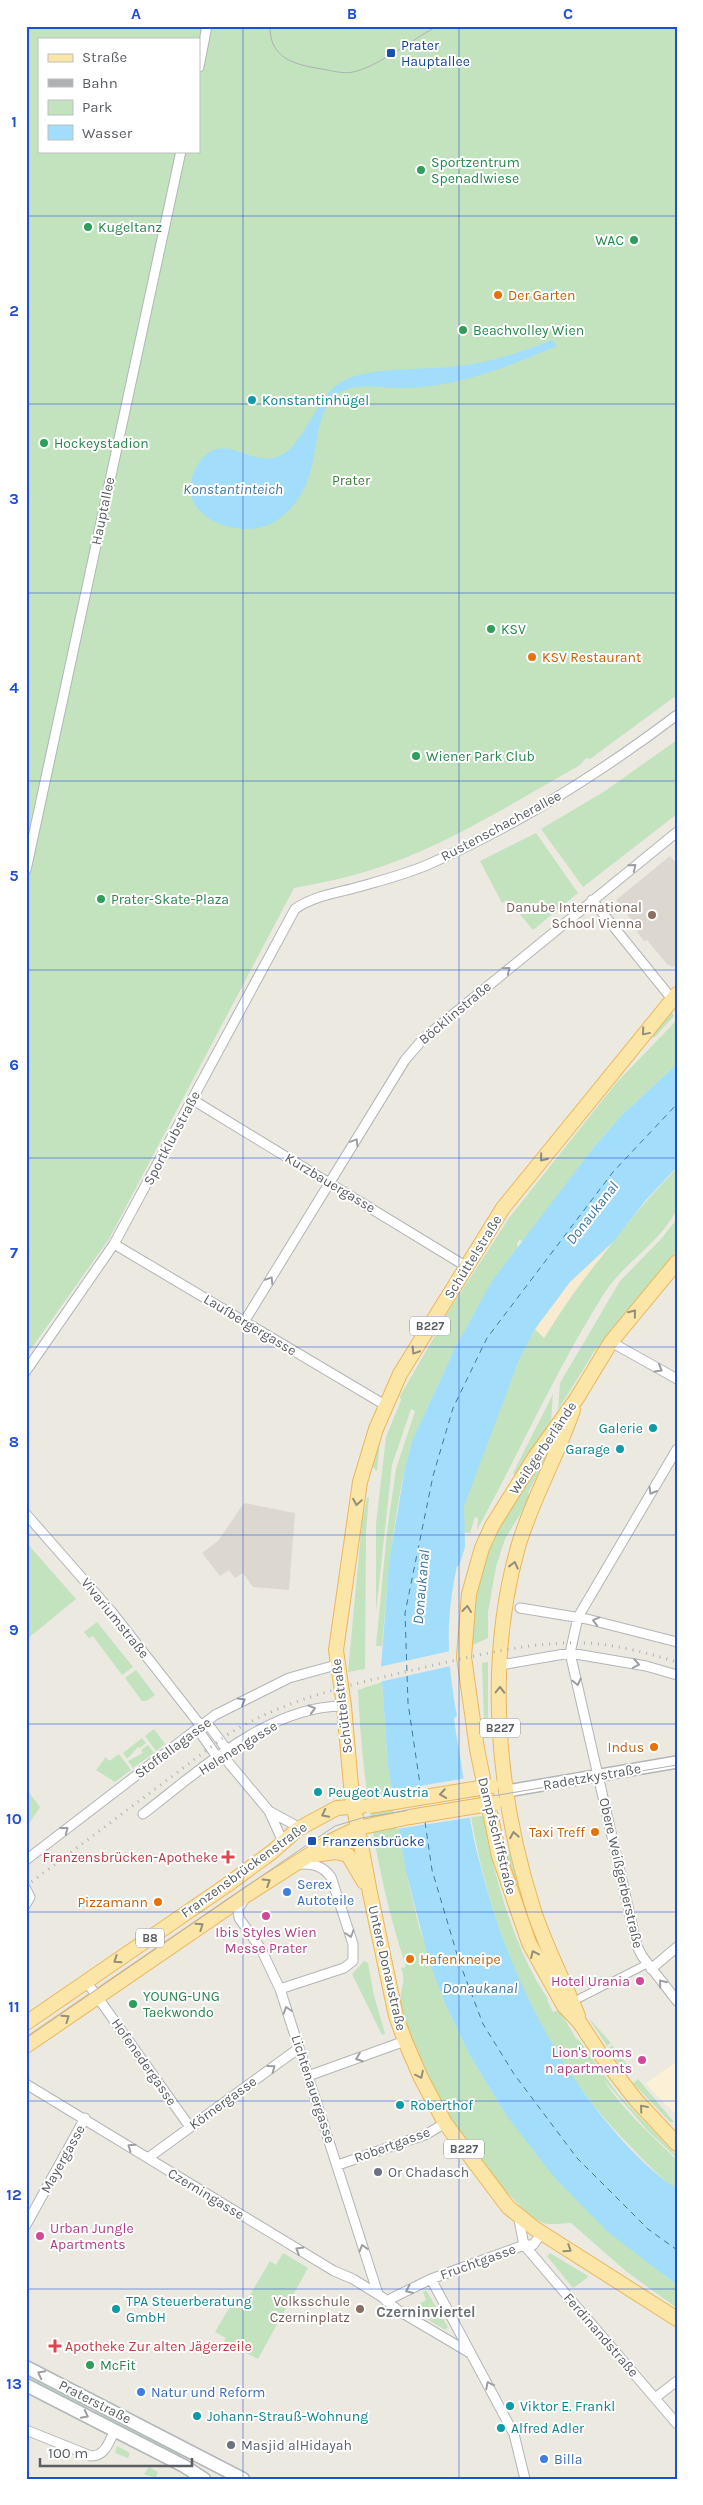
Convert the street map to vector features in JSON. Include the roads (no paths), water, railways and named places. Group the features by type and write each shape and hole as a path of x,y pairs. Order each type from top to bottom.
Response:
{"main road":[{"name":"Schüttelstraße","path":"358,1828 353,1806 344,1706 336,1664 337,1634 360,1482 385,1405 400,1374 503,1208 675,997"},
{"name":"Weißgerberlände","path":"464,1657 468,1594 482,1548 492,1526 554,1428 577,1398 611,1342 677,1262"},
{"name":"B227","path":"577,1398 564,1436 531,1506 519,1546 505,1606 501,1665 501,1737 507,1791 517,1850 534,1912 580,2023"},
{"name":"Dampfschiffstraße","path":"464,1657 479,1757 497,1848 507,1884 523,1928 540,1966 564,2006 580,2023 625,2086 677,2144"},
{"name":"Franzensbrückenstraße","path":"26,2023 227,1885 298,1829 337,1808 370,1806 492,1786 507,1791"},
{"name":"B8","path":"358,1828 495,1803 507,1791"},
{"name":"Franzensbrückenstraße","path":"26,2046 248,1894 300,1860 358,1828"},
{"name":"Untere Donaustraße","path":"358,1828 396,2016 405,2041 445,2123 497,2194 518,2215 542,2233 677,2319"},
{"path":"300,1860 334,1852 348,1855 370,1893"},
{"name":"Praterstraße","path":"26,2367 243,2479"},
{"name":"Praterstraße","path":"26,2385 115,2430 201,2478"}],"street":[{"path":"200,61 207,26"},
{"name":"Hauptallee","path":"26,870 181,152"},
{"name":"Rustenschacherallee","path":"308,900 362,886 426,865 526,815 580,784 677,715"},
{"name":"Böcklinstraße","path":"244,1322 405,1060 423,1039 677,832"},
{"name":"Sportklubstraße","path":"26,1371 114,1244 193,1100 284,927 295,910 308,900"},
{"path":"592,900 675,997"},
{"name":"Kurzbauergasse","path":"193,1100 467,1267"},
{"name":"Laufbergergasse","path":"114,1244 385,1405"},
{"path":"611,1342 677,1379"},
{"name":"Obere Weißgerberstraße","path":"677,1449 578,1617 570,1653 637,1946 649,1967 677,2001"},
{"name":"Vivariumstraße","path":"26,1514 111,1611 201,1726 210,1727 225,1746 222,1756 269,1811 283,1842"},
{"path":"520,1608 578,1617 677,1642"},
{"path":"501,1665 570,1653 646,1666 677,1675"},
{"name":"Stoffellagasse","path":"26,1860 201,1726 252,1695 289,1678 336,1664"},
{"name":"Helenengasse","path":"143,1814 264,1727 323,1706 344,1706"},
{"name":"Radetzkystraße","path":"507,1791 677,1762"},
{"name":"Vivariumstraße","path":"269,1811 293,1824 298,1829"},
{"path":"280,1989 344,1968 353,1961 353,1944 331,1877 326,1870 316,1864 300,1860"},
{"name":"Lichtenauergasse","path":"248,1894 238,1909 239,1918 261,1948 280,1989 378,2294"},
{"path":"580,1998 649,1967 677,1948"},
{"name":"Hofenedergasse","path":"86,1981 190,2127"},
{"path":"308,2076 405,2041"},
{"name":"Körnergasse","path":"148,2158 299,2048"},
{"name":"Czerningasse","path":"26,2084 85,2118 334,2271 353,2279 378,2294 399,2311 470,2353"},
{"name":"Mayergasse","path":"26,2225 85,2118"},
{"name":"Robertgasse","path":"338,2165 427,2134 445,2123"},
{"name":"Fruchtgasse","path":"518,2215 524,2245"},
{"name":"Fruchtgasse","path":"386,2301 431,2280 524,2245 533,2245 542,2233"},
{"name":"Ferdinandstraße","path":"524,2245 677,2424"},
{"path":"431,2280 470,2353 485,2376 514,2434 525,2479"},
{"path":"655,2398 677,2380"},
{"path":"26,2430 81,2453 98,2456 103,2452 115,2430"},
{"path":"201,2478 208,2462"}],"water":[{"name":"Konstantinteich","path":"552,340 557,346 503,368 466,379 427,386 399,388 358,387 340,392 325,409 320,422 307,483 288,511 275,522 248,529 223,525 202,513 192,500 191,480 195,468 210,452 228,449 266,459 277,457 294,445 322,401 330,392 338,384 350,378 379,371 445,367 483,362 529,349"},
{"name":"Donaukanal","path":"677,1064 677,1167 646,1200 613,1242 570,1282 535,1329 519,1360 464,1506 465,1547 459,1566 457,1566 453,1586 449,1624 449,1659 457,1716 454,1718 475,1844 487,1892 508,1953 550,2039 594,2107 639,2158 677,2189 677,2285 608,2232 554,2177 506,2115 469,2054 444,2001 429,1961 406,1872 388,1766 381,1667 389,1563 405,1468 413,1439 456,1346 492,1281 594,1147 622,1115"}],"tram line":[{"path":"270,26 274,46 286,58 303,65 348,73 376,63 437,26"},
{"path":"26,2038 335,1826 362,1818 677,1765"}],"railway":[{"path":"26,1886 227,1735 275,1710 326,1692 450,1661 509,1649 548,1644 588,1643 610,1646 677,1662"}],"place":[{"name":"Prater Hauptallee","path":"391,53"},
{"name":"Sportzentrum Spenadlwiese","path":"421,170"},
{"name":"Kugeltanz","path":"88,227"},
{"name":"WAC","path":"634,240"},
{"name":"Der Garten","path":"498,295"},
{"name":"Beachvolley Wien","path":"463,330"},
{"name":"Konstantinhügel","path":"252,400"},
{"name":"Hockeystadion","path":"44,443"},
{"name":"KSV","path":"491,629"},
{"name":"KSV Restaurant","path":"532,657"},
{"name":"Wiener Park Club","path":"416,756"},
{"name":"Prater-Skate-Plaza","path":"101,899"},
{"name":"Danube International School Vienna","path":"652,915"},
{"name":"Galerie","path":"653,1428"},
{"name":"Garage","path":"620,1449"},
{"name":"Indus","path":"654,1747"},
{"name":"Peugeot Austria","path":"318,1792"},
{"name":"Taxi Treff","path":"595,1832"},
{"name":"Franzensbrücke","path":"312,1841"},
{"name":"Franzensbrücken-Apotheke","path":"228,1857"},
{"name":"Serex Autoteile","path":"287,1892"},
{"name":"Pizzamann","path":"158,1902"},
{"name":"Ibis Styles Wien Messe Prater","path":"266,1916"},
{"name":"Hafenkneipe","path":"410,1959"},
{"name":"Hotel Urania","path":"640,1981"},
{"name":"YOUNG-UNG Taekwondo","path":"133,2004"},
{"name":"Lion's rooms n apartments","path":"642,2060"},
{"name":"Roberthof","path":"400,2105"},
{"name":"Or Chadasch","path":"378,2172"},
{"name":"Urban Jungle Apartments","path":"40,2236"},
{"name":"TPA Steuerberatung GmbH","path":"116,2309"},
{"name":"Volksschule Czerninplatz","path":"360,2309"},
{"name":"Apotheke Zur alten Jägerzeile","path":"55,2346"},
{"name":"McFit","path":"90,2365"},
{"name":"Natur und Reform","path":"141,2392"},
{"name":"Viktor E. Frankl","path":"510,2406"},
{"name":"Johann-Strauß-Wohnung","path":"197,2416"},
{"name":"Alfred Adler","path":"501,2428"},
{"name":"Masjid alHidayah","path":"231,2445"},
{"name":"Billa","path":"544,2459"}],"district":[{"name":"Czerninviertel","path":"426,2312"}],"park label":[{"name":"Prater","path":"351,480"}]}
